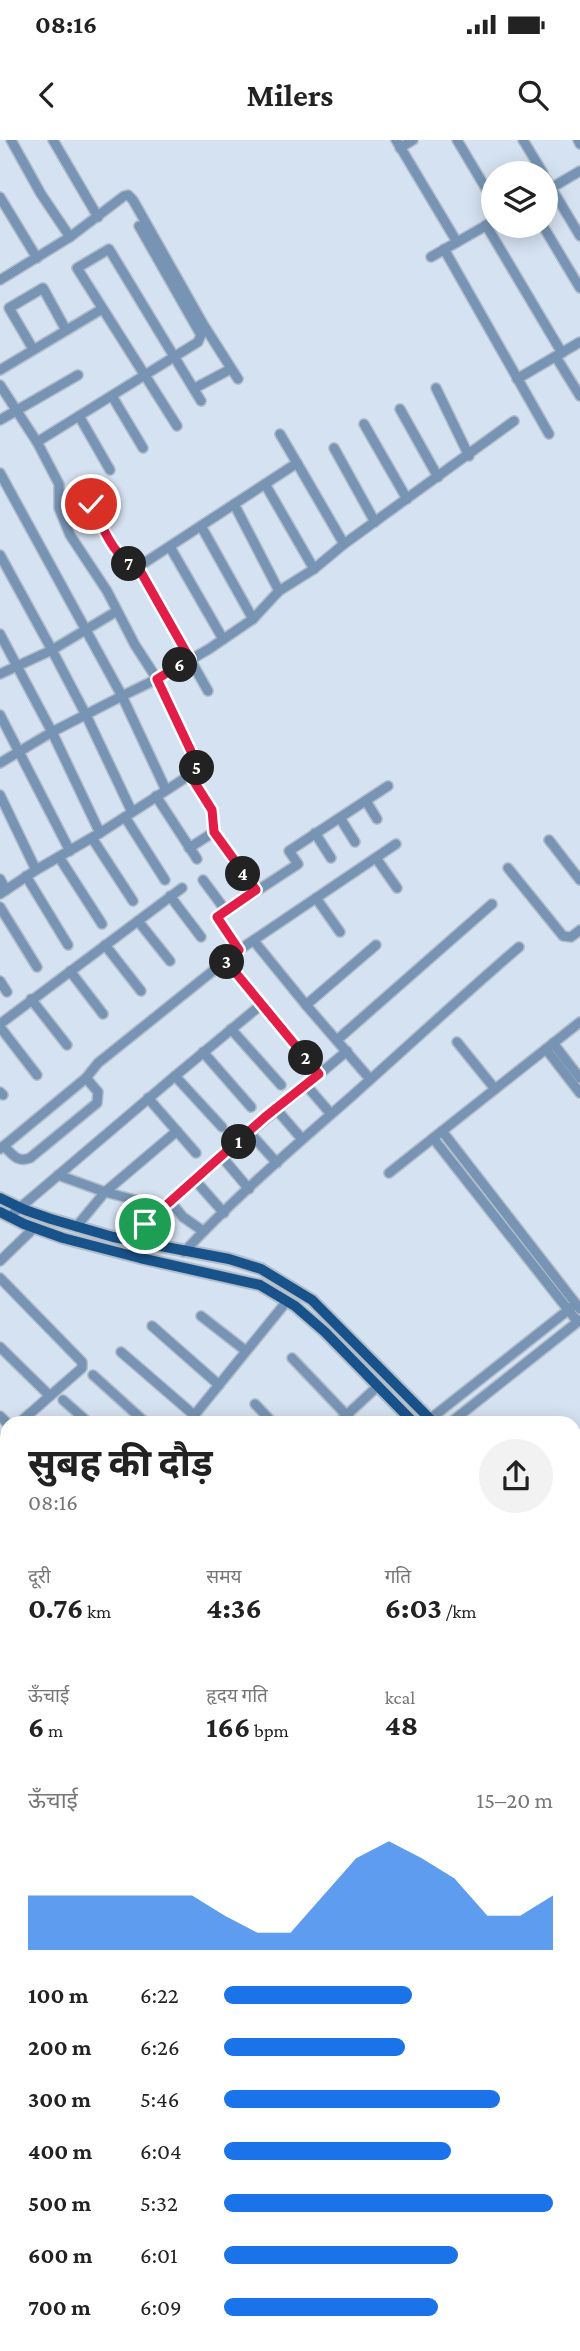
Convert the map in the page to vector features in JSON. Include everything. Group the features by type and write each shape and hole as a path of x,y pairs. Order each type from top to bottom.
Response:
{"main road":[{"path":"0,1198 20,1208 76,1227 130,1241 229,1259 261,1269 312,1300 425,1416"},
{"path":"5,1215 63,1238 260,1284 287,1301 325,1332 407,1416"}],"street":[{"path":"11,140 41,194 70,237"},
{"path":"53,140 98,217"},
{"path":"413,140 398,144 457,242"},
{"path":"457,140 481,180"},
{"path":"523,140 535,161"},
{"path":"558,184 580,171"},
{"path":"1,277 70,237 124,196 132,197 237,379"},
{"path":"0,197 37,258"},
{"path":"558,203 580,236"},
{"path":"37,442 198,342 201,335 139,226"},
{"path":"430,257 481,228"},
{"path":"498,238 580,396"},
{"path":"550,238 580,288"},
{"path":"177,426 77,268 109,249 201,401"},
{"path":"444,249 549,434"},
{"path":"33,349 9,308 43,288 66,330"},
{"path":"0,370 102,309"},
{"path":"517,379 580,342"},
{"path":"195,388 227,371"},
{"path":"0,420 78,376"},
{"path":"0,385 37,442 59,484 59,508 70,535 107,591 135,645 157,679 197,764 196,770 190,775 3,892 0,879"},
{"path":"436,388 468,456"},
{"path":"112,396 143,449"},
{"path":"400,409 438,477"},
{"path":"79,416 110,470"},
{"path":"0,763 121,695 157,679 223,639 253,619 279,591 314,569 344,544 514,421"},
{"path":"364,424 407,499"},
{"path":"280,434 344,544"},
{"path":"334,448 375,522"},
{"path":"91,504 121,558 138,567 297,463"},
{"path":"0,473 121,695 166,790"},
{"path":"265,484 314,569"},
{"path":"234,504 279,591"},
{"path":"201,526 253,619"},
{"path":"170,547 223,639"},
{"path":"0,555 86,715 129,814 165,880"},
{"path":"138,567 208,691"},
{"path":"0,674 52,649 117,611"},
{"path":"0,634 52,733 96,836 134,901"},
{"path":"0,715 70,851"},
{"path":"190,775 212,810 214,832 256,890"},
{"path":"239,950 217,917 298,864 289,851 388,786"},
{"path":"0,795 36,870"},
{"path":"156,796 197,859"},
{"path":"366,801 377,819"},
{"path":"340,818 355,842"},
{"path":"189,848 214,832"},
{"path":"315,833 331,858"},
{"path":"549,840 580,880"},
{"path":"86,1078 98,1092 97,1103 24,1160 2,1148 86,1078 98,1063 239,950 396,844"},
{"path":"59,857 102,923"},
{"path":"376,858 397,888"},
{"path":"508,868 563,936 571,937 580,930"},
{"path":"26,876 68,945"},
{"path":"203,880 226,911"},
{"path":"37,1075 0,1026 31,999 182,888"},
{"path":"170,897 201,937"},
{"path":"316,898 340,932"},
{"path":"337,1040 492,904"},
{"path":"0,907 37,967"},
{"path":"138,920 170,961"},
{"path":"254,940 370,1079"},
{"path":"306,1005 376,944"},
{"path":"105,945 141,991"},
{"path":"184,1252 203,1231 303,1139 519,947"},
{"path":"226,961 319,1074"},
{"path":"70,971 103,1014"},
{"path":"0,981 7,992"},
{"path":"31,999 67,1045"},
{"path":"5,1215 20,1208 262,1004"},
{"path":"388,1173 580,1022"},
{"path":"231,1029 281,1085"},
{"path":"457,1042 495,1089"},
{"path":"550,1046 580,1078"},
{"path":"550,1046 580,1093"},
{"path":"130,1241 194,1179 347,1051"},
{"path":"203,1052 251,1107"},
{"path":"175,1076 222,1127"},
{"path":"306,1085 331,1114"},
{"path":"148,1098 196,1153"},
{"path":"276,1109 303,1139"},
{"path":"76,1227 105,1192 177,1131"},
{"path":"436,1416 567,1310 579,1305 442,1131"},
{"path":"249,1132 277,1163"},
{"path":"433,1138 567,1310 579,1320 459,1416"},
{"path":"222,1157 250,1189"},
{"path":"58,1175 105,1192 147,1203"},
{"path":"194,1179 224,1213"},
{"path":"170,1201 183,1217 203,1231"},
{"path":"0,1261 34,1228"},
{"path":"0,1278 82,1362 82,1368 27,1416"},
{"path":"193,1416 287,1301"},
{"path":"201,1316 246,1351"},
{"path":"152,1326 219,1385"},
{"path":"0,1347 50,1396"},
{"path":"121,1352 188,1416"},
{"path":"292,1358 346,1415 378,1386"},
{"path":"93,1375 138,1416"},
{"path":"63,1400 81,1416"},
{"path":"255,1404 266,1416"}],"route":[{"path":"91,504 121,558 138,567 190,659 157,679 197,764 196,770 190,775 212,810 214,832 256,890 217,917 239,950 226,961 319,1074 265,1117 145,1224"}]}
